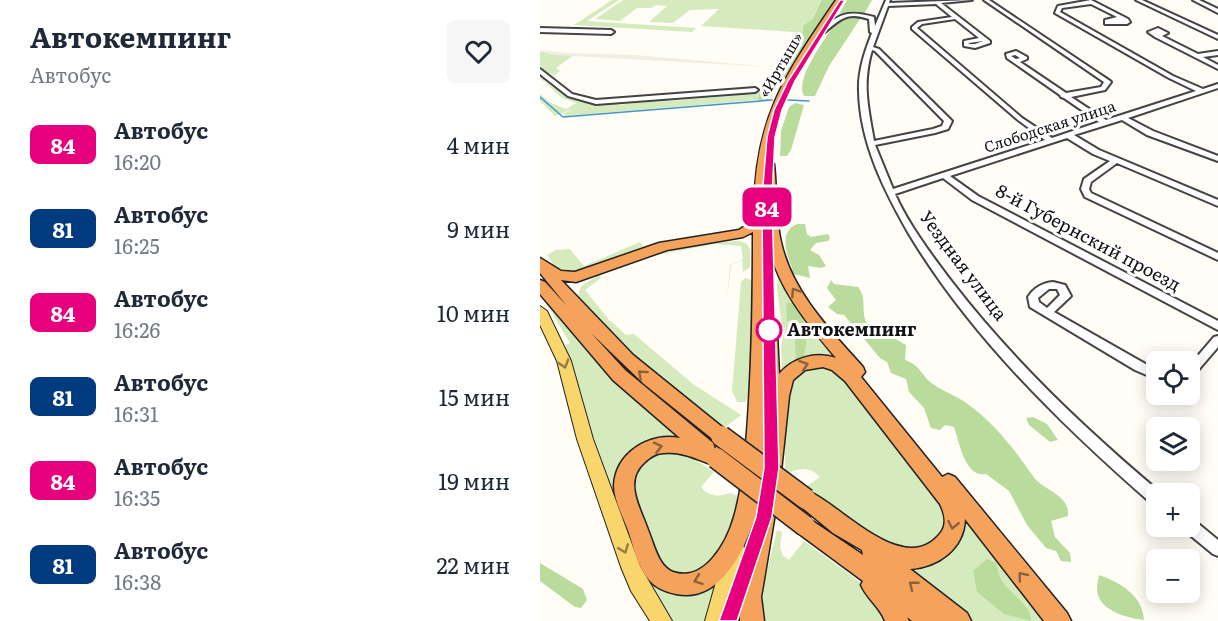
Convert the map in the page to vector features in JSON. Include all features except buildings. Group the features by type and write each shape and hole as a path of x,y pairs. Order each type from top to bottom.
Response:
{"highway":[{"name":"«Иртыш»","path":"765,156 783,98 841,0"},
{"name":"«Иртыш»","path":"765,156 769,120 781,90 841,0"},
{"path":"540,263 557,275 565,277 584,275 664,246 726,237 747,231 755,225 756,178 765,156"},
{"path":"752,621 750,597 765,156"},
{"path":"765,156 773,453"},
{"path":"765,156 774,240 782,269 792,287 816,321 1059,621"},
{"path":"726,237 753,243 760,263"},
{"path":"540,263 579,312 656,387 806,499 818,527 883,595 897,621"},
{"path":"579,312 574,298 575,288 585,278 606,266"},
{"path":"540,285 619,375 716,458 959,621"},
{"path":"716,458 680,445 664,444 648,449 630,465 625,478 624,490 650,564 658,575 672,583 691,584 704,579 722,564 754,518 773,453 780,396 785,378 797,366 811,362 824,361 837,364 851,376 947,498 955,521 952,534 943,545 931,554 913,558 887,552 818,527"},
{"path":"818,527 930,621"}],"main road":[{"path":"540,310 564,361 585,439 631,567 641,591 662,621"},
{"path":"715,621 754,518"},
{"path":"728,621 754,518"}],"street":[{"path":"887,3 938,3 970,0"},
{"path":"986,0 1108,82 1103,89 1064,96"},
{"path":"1138,0 1218,37"},
{"path":"1195,0 1218,11"},
{"path":"1122,18 1088,1 1060,7 1057,12 1171,77 1202,91"},
{"name":"Уездная улица","path":"887,3 870,48 862,90 871,144 879,172 890,193 926,254 992,338 1069,421 1146,489"},
{"path":"938,3 954,18 984,39"},
{"path":"823,31 840,16 866,16 874,20 872,29 874,35"},
{"path":"954,18 920,23 914,28 1020,119 1052,141"},
{"path":"540,30 611,32"},
{"path":"1157,36 1218,67"},
{"path":"870,48 877,50 948,121 945,127 935,131 871,144"},
{"path":"1198,56 1218,53"},
{"path":"1015,61 1106,123"},
{"path":"540,72 570,95 596,102 755,90"},
{"name":"Слободская улица","path":"890,193 1217,87"},
{"path":"1122,117 1150,133 1218,159"},
{"path":"1068,135 1115,160 1218,203"},
{"path":"1115,160 1087,181 1085,189 1088,195 1218,257"},
{"name":"8-й Губернский проезд","path":"944,176 975,198 1218,326"},
{"path":"1047,313 1146,371"},
{"path":"1200,361 1218,340"},
{"path":"1200,534 1218,549"}],"green space":[{"path":"612,0 619,0 587,21 696,28 692,32 574,25"},
{"path":"623,0 835,0 805,43 795,43 795,32 701,26 719,9 690,10 673,23 649,22 667,6 656,5 651,8 637,8 620,21 595,19"},
{"path":"822,0 836,0 771,97 766,101 758,100 759,93 780,68 801,35 799,33 803,31 803,26 813,19"},
{"path":"847,0 872,0 864,14 839,14"},
{"path":"839,18 860,19 829,66 815,96 804,96 802,88 808,68 820,45"},
{"path":"540,51 556,55 575,54 556,68 560,71 554,76 550,73 550,76 540,66"},
{"path":"540,78 546,79 544,81 570,97 588,102 619,103 619,105 668,99 670,101 730,96 732,93 759,93 758,100 566,116 563,114 573,109 555,116 540,101 540,94 551,103 566,109 576,103 562,98"},
{"path":"795,103 804,105 791,150 787,156 780,156 781,131 789,107"},
{"path":"797,224 805,224 807,234 811,237 828,234 830,238 828,241 816,243 810,250 819,255 826,266 821,268 808,266 810,278 794,274 787,254 787,233"},
{"path":"739,241 749,247 750,267 743,272 742,260 731,265 727,300 730,265 743,259 741,246 715,244 650,256 701,244"},
{"path":"640,242 643,246 583,273 558,272 547,255 556,250 570,249 584,266"},
{"path":"778,270 848,365 782,369 781,347 785,328 782,327 777,288"},
{"path":"599,275 601,278 585,290 608,319 626,335 634,334 693,384 741,415 724,428 696,410 637,359 578,296 581,286"},
{"path":"745,278 752,280 751,392 745,402 737,402 732,391 741,282"},
{"path":"831,280 834,284 858,287 862,295 866,322 906,345 905,360 917,367 933,384 964,402 988,421 1037,481 1065,503 1068,516 1051,521 1055,537 1070,553 1071,562 1061,561 1056,551 1046,548 1027,525 1009,491 986,474 973,471 964,458 954,427 945,425 940,430 931,428 924,408 909,392 906,379 891,373 887,362 880,358 844,315 837,314 828,307 836,300 827,288"},
{"path":"540,293 610,375 683,441 627,462 653,580 721,574 708,621 669,621 647,590 586,424 565,345 570,343"},
{"path":"788,302 800,305 806,332 803,358 796,360 794,321 787,321"},
{"path":"833,366 939,493 949,527 923,551 878,542 807,486 820,477 813,471 805,469 789,473 785,470 786,415 791,387 797,376 805,369"},
{"path":"1033,417 1047,424 1058,440 1050,442 1029,425 1026,418"},
{"path":"653,452 686,453 714,472 701,487 707,493 722,495 730,493 738,496 727,547 703,575 665,574 631,497 630,476"},
{"path":"961,513 1053,621 972,621 902,565 909,565"},
{"path":"777,530 782,532 780,547 783,556 789,560 804,541 864,585 890,621 761,621 765,579"},
{"path":"987,559 996,563 1002,580 1028,610 1031,621 1004,614 977,592 973,571"},
{"path":"540,563 583,589 587,600 581,608 575,607 540,581"},
{"path":"1099,575 1122,586 1135,597 1143,611 1144,620 1124,616 1105,606 1097,593"}],"shaded area":[{"path":"540,50 635,55 774,67 556,55"}],"waterway":[{"path":"540,97 563,117 772,100"},
{"path":"788,100 809,101"}],"bus line":[{"name":"84","path":"728,621 764,517 772,468 767,197 771,137 778,110 791,81 843,0"}],"place":[{"name":"Автокемпинг","path":"769,330"}]}
